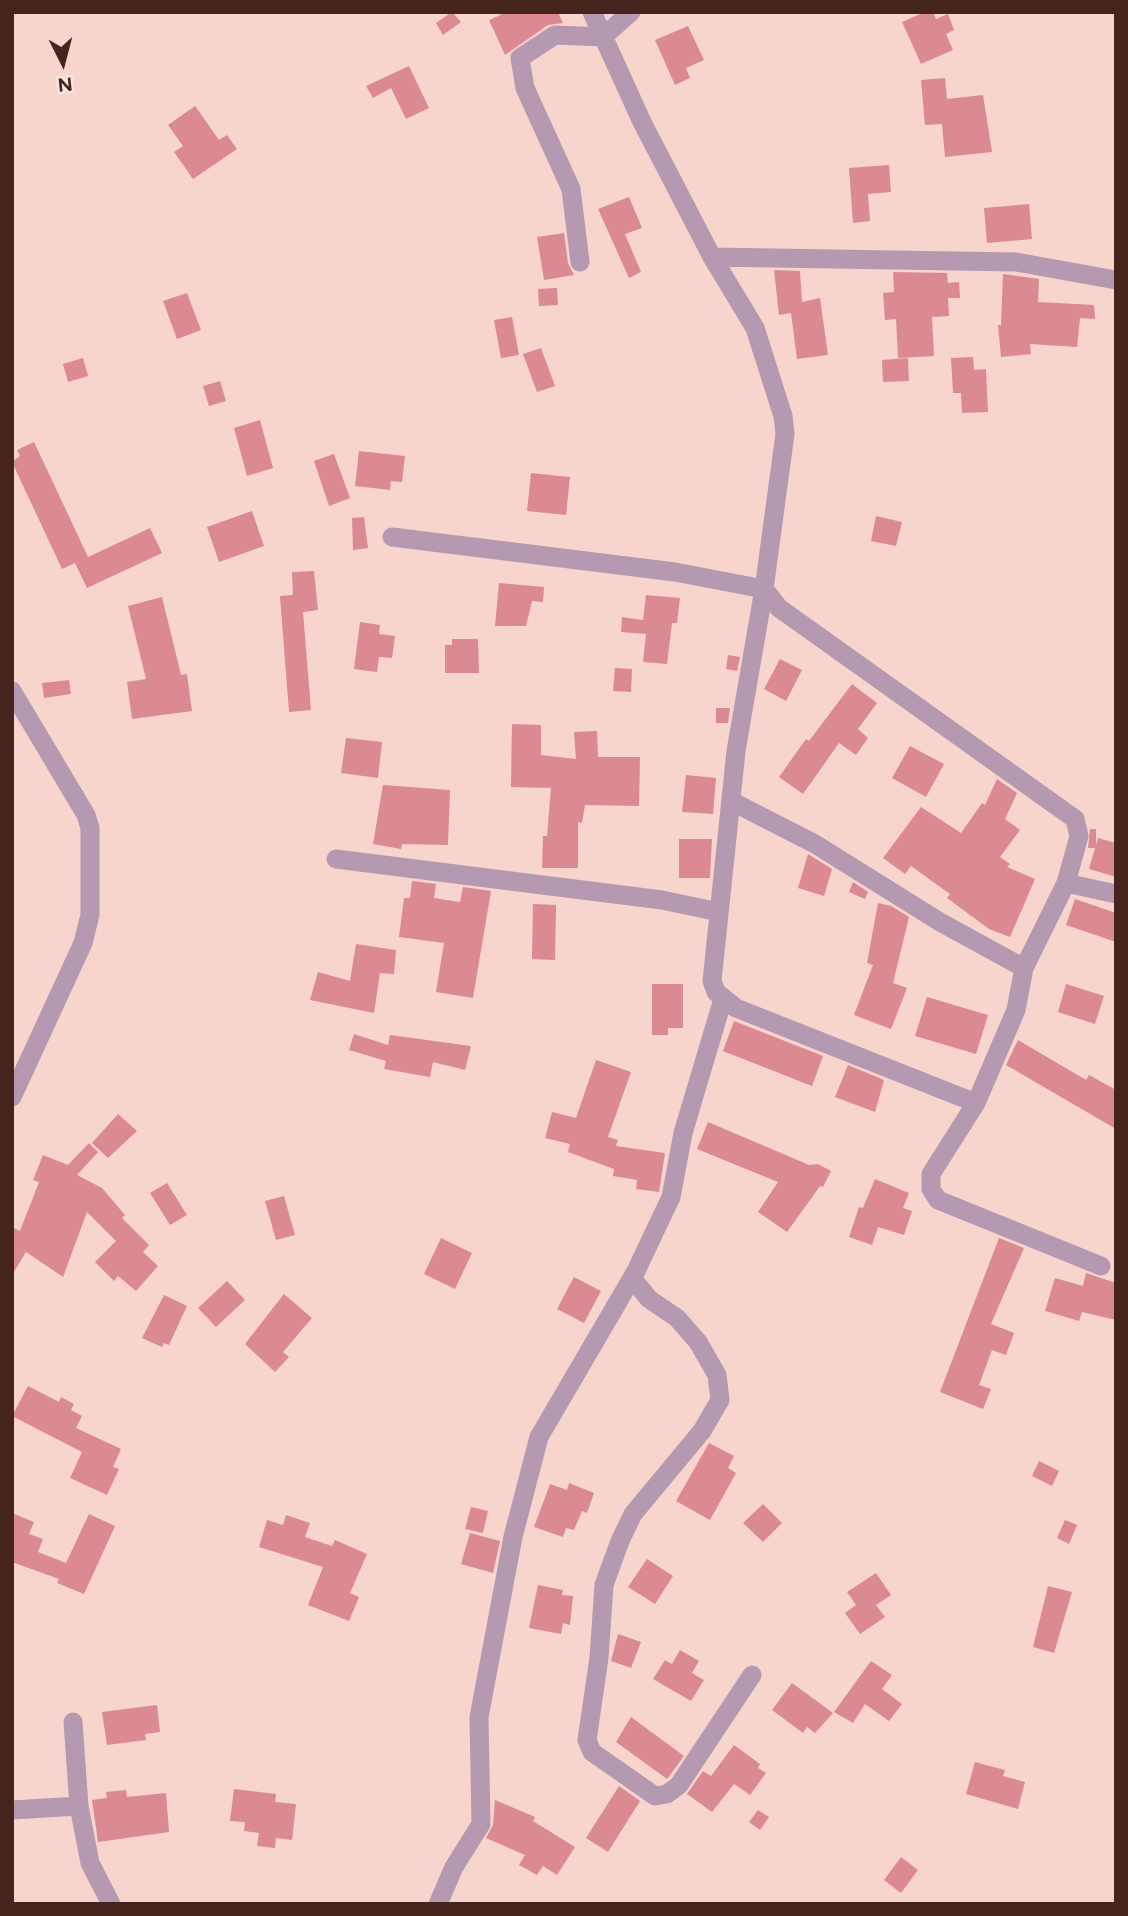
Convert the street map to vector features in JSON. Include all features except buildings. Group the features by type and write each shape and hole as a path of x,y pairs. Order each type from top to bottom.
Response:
{"street":[{"path":"592,12 712,257 755,328 783,416 785,434 764,589 736,751 711,969 716,992 736,1008 976,1103"},
{"path":"580,262 571,189 524,88 520,61 522,55 555,35 603,37 631,12"},
{"path":"712,257 1016,262 1116,281"},
{"path":"392,537 675,572 764,589 779,608 1075,819 1079,836 1066,883 1024,968 1019,1000 976,1103 931,1174 934,1195 938,1200 1101,1266"},
{"path":"12,691 86,815 90,828 89,928 12,1097"},
{"path":"731,801 815,844 940,922 1024,968"},
{"path":"336,859 662,900 719,912"},
{"path":"1066,883 1116,894"},
{"path":"438,1904 454,1867 481,1824 479,1717 513,1537 539,1437 632,1278 671,1197 683,1133 723,999"},
{"path":"632,1278 649,1299 677,1318 698,1342 717,1375 720,1400 702,1431 633,1514 616,1552 604,1585 599,1658 587,1740 592,1752 655,1796 667,1794 679,1785 752,1675"},
{"path":"73,1723 79,1806 90,1863 111,1904"},
{"path":"12,1810 79,1806"}]}
